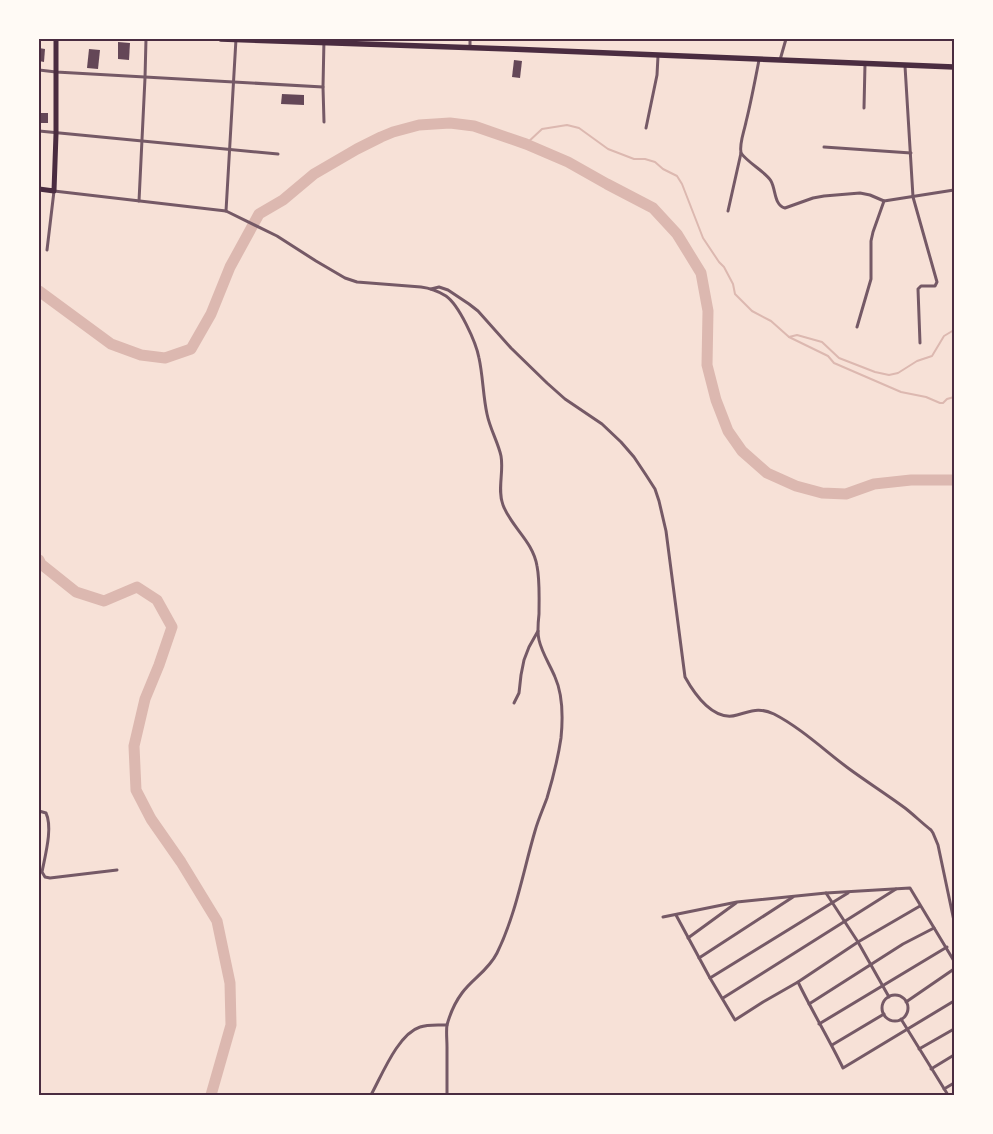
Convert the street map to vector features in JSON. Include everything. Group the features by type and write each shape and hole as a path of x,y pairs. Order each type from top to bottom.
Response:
{"highway":[{"path":"221,39 324,41 954,68"}],"main road":[{"path":"39,189 54,191 56,39"}],"street":[{"path":"139,201 146,39"},
{"path":"226,211 236,39"},
{"path":"470,39 470,48"},
{"path":"780,60 786,39"},
{"path":"324,41 324,122"},
{"path":"646,128 658,55"},
{"path":"728,211 759,59"},
{"path":"864,108 865,64"},
{"path":"905,66 913,197 937,284 935,286 921,286 918,289 920,343"},
{"path":"39,70 323,88"},
{"path":"39,131 278,154"},
{"path":"824,147 911,153"},
{"path":"741,153 770,180 778,204 782,208 824,196 860,193 884,201 954,190"},
{"path":"47,250 54,191 226,211 277,236 345,278 357,282 431,289 439,287 464,300 478,311 547,384 565,399 602,424 621,442 634,457 655,489 666,531 686,678 697,695 705,704 722,715 730,716 758,710 764,710 776,715 802,732 931,830 938,845 954,921"},
{"path":"857,327 872,279 871,241 884,201"},
{"path":"431,289 446,296 453,303 475,344 479,358 487,415 501,456 502,504 530,546 537,566 539,592 538,639 559,687 562,721 557,764 547,798 535,828 516,905 497,953 484,972 469,984 461,995 447,1025 447,1095"},
{"path":"514,703 519,693 524,660 538,631"},
{"path":"39,811 46,813 48,816 49,827 42,872 45,877 117,870"},
{"path":"723,998 897,888"},
{"path":"663,917 738,902 850,891 910,888 954,961"},
{"path":"710,978 850,891"},
{"path":"826,893 858,942 889,997"},
{"path":"700,958 794,896"},
{"path":"688,938 738,902"},
{"path":"676,914 735,1020 798,982 858,942 920,906"},
{"path":"809,1004 903,944 935,928"},
{"path":"819,1024 947,947"},
{"path":"906,1002 954,969"},
{"path":"798,982 843,1068 954,1001"},
{"path":"898,996 906,1002 907,1012 901,1020 887,1018 882,1010 885,1000 889,997 898,996"},
{"path":"832,1045 884,1014"},
{"path":"901,1020 948,1095"},
{"path":"372,1095 396,1048 412,1031 426,1025 447,1025"},
{"path":"919,1049 954,1029"},
{"path":"931,1069 954,1056"},
{"path":"944,1089 954,1083"}],"building":[{"path":"118,42 130,43 129,60 118,59"},
{"path":"39,48 45,49 44,62 39,61"},
{"path":"89,49 100,50 98,69 87,68"},
{"path":"514,60 522,61 520,78 512,77"},
{"path":"282,94 304,95 304,105 281,104"},
{"path":"39,113 48,113 48,123 39,123"}],"waterway":[{"path":"39,291 111,344 141,355 165,358 191,349 211,314 230,267 259,214 283,200 314,174 357,149 393,132 419,125 450,123 474,126 526,144 568,162 653,208 677,234 701,273 708,311 707,365 716,400 728,431 742,451 767,473 796,486 822,493 846,494 874,484 911,480 954,480"},
{"path":"526,144 542,129 567,125 579,128 608,149 634,159 645,159 655,162 663,169 677,176 682,184 703,238 724,267 733,284 735,294 752,311 771,321 789,337 828,356 834,363 901,392 926,397 940,403 954,397"},
{"path":"789,337 797,335 822,342 839,358 875,372 889,375 898,373 917,361 932,356 944,336 954,330"},
{"path":"39,560 41,564 76,592 104,601 137,587 157,600 172,627 145,699 134,746 136,790 151,819 181,862 217,921 230,983 231,1025 211,1095"}]}
